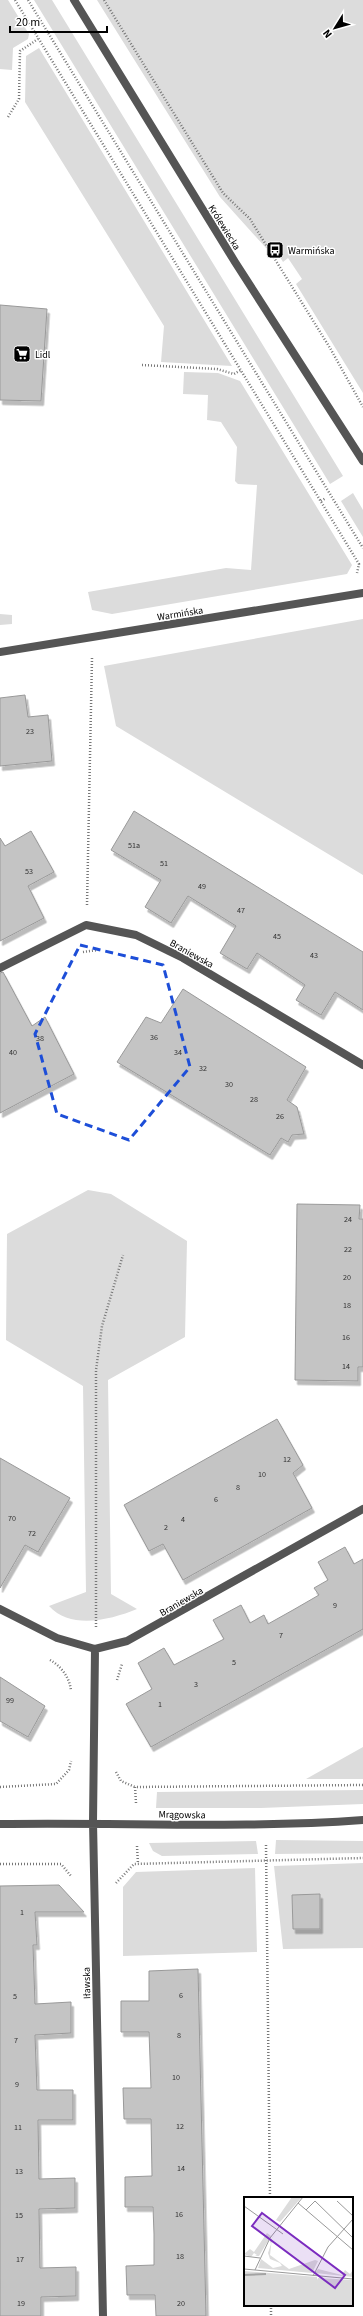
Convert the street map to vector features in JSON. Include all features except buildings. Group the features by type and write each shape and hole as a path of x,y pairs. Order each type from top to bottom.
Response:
{"street":[{"name":"Królewiecka","path":"74,0 235,262 363,461"},
{"name":"Warmińska","path":"0,652 363,593"},
{"path":"0,968 86,925"},
{"name":"Braniewska","path":"86,925 136,934 183,958 363,1065"},
{"name":"Braniewska","path":"0,1609 57,1638 95,1649 127,1642 363,1509"},
{"name":"Iławska","path":"95,1649 93,1822 103,2316"},
{"name":"Mrągowska","path":"0,1824 93,1822 266,1825 363,1820"}],"path":[{"path":"15,0 359,564 357,574"},
{"path":"28,0 363,548"},
{"path":"104,0 223,193 250,219 265,242 330,348 363,407"},
{"path":"8,117 19,99 20,51 38,39"},
{"path":"142,365 217,369 234,374 241,370"},
{"path":"321,501 326,498"},
{"path":"86,925 93,638"},
{"path":"95,1649 96,1370 102,1326 123,1255"},
{"path":"43,1656 56,1664 70,1682 72,1696"},
{"path":"0,1787 56,1784 69,1770 72,1756"},
{"path":"138,1864 135,1787 363,1785"},
{"path":"266,1825 270,2197"},
{"path":"116,1891 116,1883 134,1864 363,1858"},
{"path":"0,1864 61,1864 72,1879"},
{"path":"271,2306 272,2316"}],"highlighted area":[{"path":"80,945 163,965 190,1067 129,1140 57,1114 35,1034"}],"shaded area":[{"path":"0,0 8,0 29,34 28,39 13,48 12,70 0,69"},
{"path":"34,0 52,0 343,476 330,484"},
{"path":"97,0 363,0 363,393 296,284 302,279 288,258 283,262 272,244 266,248 220,197"},
{"path":"39,48 232,366 161,362 164,326 25,102 26,56"},
{"path":"184,372 218,373 240,381 352,565 347,574 112,614 92,610 88,592 226,568 251,570 257,485 238,484 235,481 237,447 221,422 207,420 208,395 183,394"},
{"path":"353,493 363,510 363,537 341,501"},
{"path":"0,614 12,615 12,624 0,625"},
{"path":"363,619 363,875 116,726 104,666"},
{"path":"88,1190 111,1194 187,1241 185,1337 108,1380 111,1594 137,1609 115,1617 91,1621 68,1618 49,1606 86,1592 83,1386 6,1340 7,1234"},
{"path":"363,1747 363,1779 306,1779"},
{"path":"363,1790 363,1804 261,1808 156,1808 157,1792"},
{"path":"276,1840 363,1841 363,1853 275,1854"},
{"path":"256,1841 258,1854 162,1856 153,1851 149,1843"},
{"path":"363,1863 363,1948 283,1949 274,1866"},
{"path":"255,1868 257,1952 123,1956 123,1887 136,1872"}],"place":[{"name":"Warmińska","path":"275,250"},
{"name":"Lidl","path":"22,354"}]}
